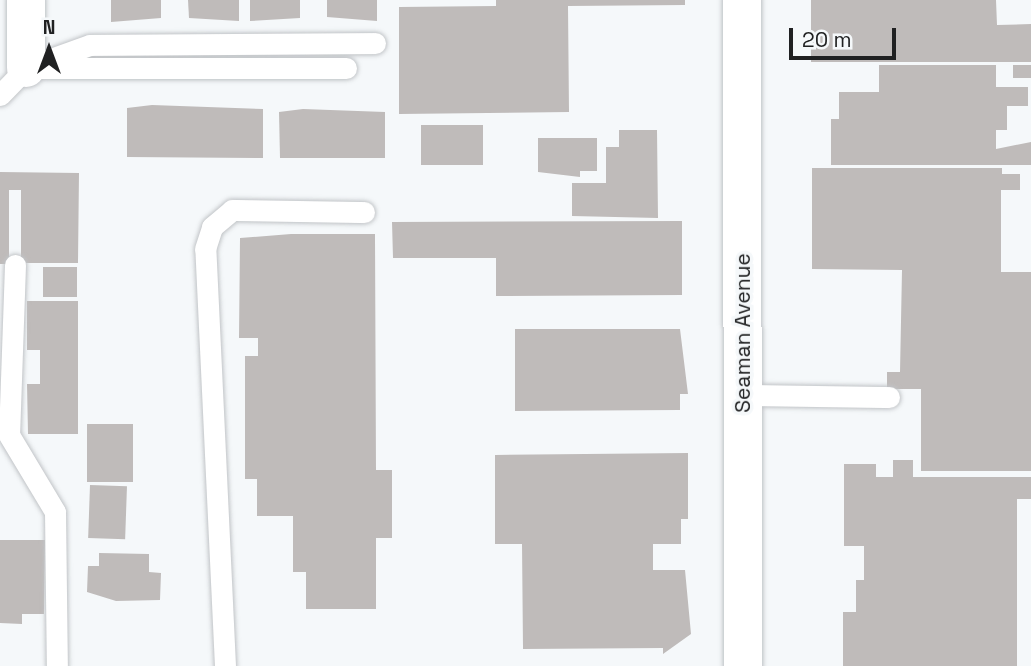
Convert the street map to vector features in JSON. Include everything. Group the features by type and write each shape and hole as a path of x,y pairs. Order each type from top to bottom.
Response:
{"street":[{"path":"13,82 26,0"},
{"name":"Seaman Avenue","path":"742,0 743,666"}],"lane":[{"path":"13,82 90,45 375,43"},
{"path":"13,82 346,68"},
{"path":"225,666 208,238 232,210 364,212"},
{"path":"15,265 9,435 55,512 57,666"},
{"path":"743,395 889,397"}],"building":[{"path":"111,0 161,0 161,18 111,22"},
{"path":"188,0 239,0 239,21 189,18"},
{"path":"250,0 300,0 300,18 250,21"},
{"path":"327,0 377,0 377,21 327,17"},
{"path":"496,0 685,0 685,5 568,6 569,112 399,114 399,7 496,6"},
{"path":"811,0 996,0 997,25 1031,24 1031,62 811,62"},
{"path":"879,65 996,65 996,87 1028,87 1028,106 1007,106 1007,130 996,130 996,149 1031,142 1031,165 831,165 831,119 839,119 839,92 879,92"},
{"path":"1013,65 1031,65 1031,78 1013,78"},
{"path":"152,105 263,109 263,158 127,157 127,108"},
{"path":"303,109 385,112 385,158 280,158 279,112"},
{"path":"421,125 483,125 483,165 421,165"},
{"path":"619,130 657,130 658,218 572,216 572,183 606,183 606,147 619,147"},
{"path":"538,138 597,138 597,171 580,171 580,177 538,172"},
{"path":"812,168 1002,168 1002,174 1020,174 1020,190 1001,190 1001,272 1031,272 1031,471 921,471 921,389 887,389 887,372 900,372 902,270 812,269"},
{"path":"0,172 79,173 78,263 21,263 21,190 9,190 9,264 0,264"},
{"path":"682,221 682,295 496,296 496,258 393,258 392,222"},
{"path":"291,234 375,234 376,470 392,470 392,538 376,538 376,609 306,609 306,572 293,572 293,516 257,516 257,479 245,479 245,356 258,356 258,338 239,338 240,238"},
{"path":"43,267 77,267 77,297 43,297"},
{"path":"27,301 78,301 78,434 28,434 27,384 40,384 40,350 27,350"},
{"path":"515,329 680,329 688,394 680,394 680,410 515,411"},
{"path":"87,424 133,424 133,482 87,482"},
{"path":"688,453 688,519 681,519 681,544 653,544 653,570 685,570 691,634 663,654 663,648 523,649 522,544 495,544 495,455"},
{"path":"893,460 913,460 913,477 1031,477 1031,499 1017,499 1017,666 843,666 843,612 856,612 856,580 864,580 864,546 844,546 844,464 876,464 876,477 893,477"},
{"path":"90,485 127,486 125,539 88,538"},
{"path":"0,540 45,540 44,614 22,614 22,624 0,623"},
{"path":"99,553 149,554 149,572 161,573 160,600 116,601 87,592 88,566 99,566"}]}
